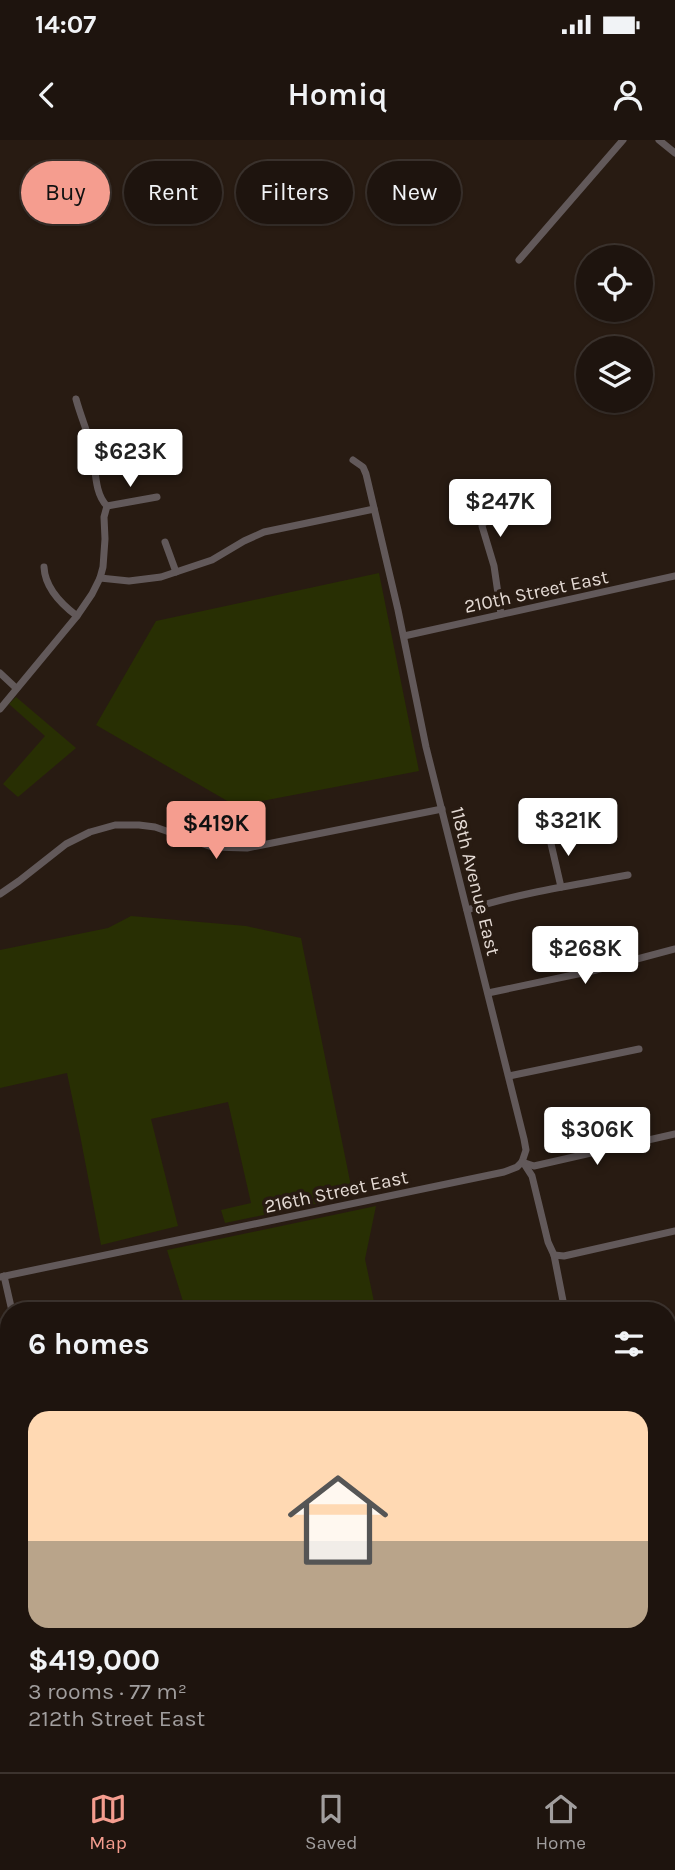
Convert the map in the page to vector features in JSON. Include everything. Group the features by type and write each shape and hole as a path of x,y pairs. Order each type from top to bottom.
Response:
{"street":[{"path":"519,260 623,140"},
{"path":"659,140 675,153"},
{"path":"76,399 91,444 99,492 107,506"},
{"name":"118th Avenue East","path":"353,460 361,465 366,474 404,636 426,747 526,1150 522,1162 532,1176 548,1242 554,1255 563,1302"},
{"path":"501,614 494,566 482,526 487,521 515,513 509,487"},
{"path":"107,506 157,497"},
{"path":"0,709 92,594 100,578 104,555 104,517 107,506"},
{"path":"100,578 140,580 161,577 212,559 264,533 374,509"},
{"path":"165,542 176,572"},
{"path":"44,567 55,595 77,616"},
{"name":"210th Street East","path":"404,636 675,576"},
{"path":"0,673 16,688"},
{"path":"0,894 66,844 90,832 115,825 155,827 212,847 247,848 442,809"},
{"path":"548,835 561,887"},
{"path":"467,909 561,887 628,875"},
{"path":"488,993 592,971 675,949"},
{"path":"509,1076 639,1049"},
{"name":"216th Street East","path":"2,1277 505,1172 522,1162 534,1166 675,1134"},
{"path":"554,1255 564,1256 675,1231"},
{"path":"2,1277 9,1302"}],"green space":[{"path":"379,573 419,771 236,806 96,725 156,621"},
{"path":"16,697 76,748 18,797 3,784 45,736 9,704"},
{"path":"131,916 246,926 301,938 353,1196 225,1223 221,1210 251,1203 228,1102 151,1119 178,1226 101,1245 67,1073 0,1088 0,950 108,928"},
{"path":"376,1206 365,1259 374,1302 183,1302 167,1250"}]}
